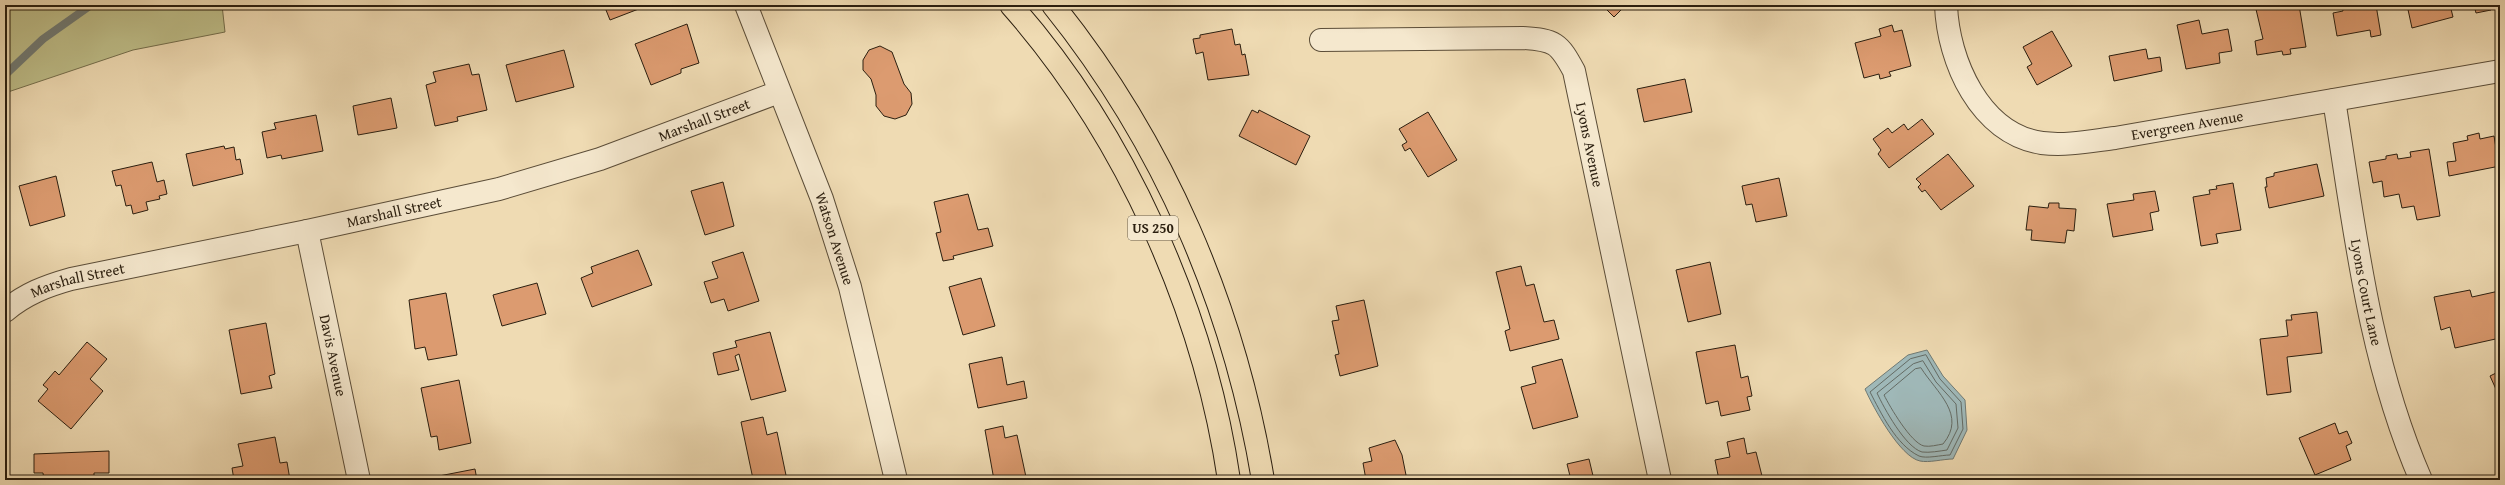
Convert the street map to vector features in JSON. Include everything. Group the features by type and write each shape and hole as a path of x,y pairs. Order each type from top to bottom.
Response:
{"highway":[{"name":"US 250","path":"1011,5 1065,75 1105,137 1141,203 1167,258 1193,329 1210,387 1229,480"},
{"name":"US 250","path":"1053,5 1078,36 1122,99 1159,166 1186,221 1210,278 1236,355 1255,433 1263,480"}],"street":[{"name":"Watson Avenue","path":"746,5 822,199 850,287 896,480"},
{"name":"Evergreen Avenue","path":"1947,10 1952,43 1968,86 1982,107 1996,121 2017,135 2041,143 2071,144 2115,138 2500,71"},
{"name":"Lyons Avenue","path":"1322,40 1523,38 1542,39 1561,48 1574,71 1660,480"},
{"name":"Marshall Street","path":"5,311 20,298 45,286 58,282 308,231 499,189 600,158 779,92"},
{"name":"Lyons Court Lane","path":"2334,100 2372,332 2393,411 2421,480"},
{"name":"Davis Avenue","path":"308,231 359,480"}],"green space":[{"path":"5,5 222,5 225,32 133,50 5,93"}],"water":[{"path":"1927,350 1943,376 1965,400 1967,430 1953,459 1920,461 1904,451 1881,419 1865,389 1908,355"}],"building":[{"path":"604,5 649,5 610,20"},
{"path":"1595,5 1626,5 1614,17 1603,6 1599,9"},
{"path":"2255,5 2299,5 2306,47 2290,49 2291,54 2283,55 2282,51 2257,55 2255,41 2263,39"},
{"path":"2342,5 2376,5 2381,35 2371,37 2370,30 2337,36 2333,13 2343,11"},
{"path":"2407,5 2450,5 2453,17 2412,28"},
{"path":"2474,5 2490,5 2491,10 2476,13"},
{"path":"2199,20 2202,34 2228,29 2232,51 2219,53 2220,63 2186,69 2177,25"},
{"path":"687,24 699,63 681,69 681,73 651,85 635,44"},
{"path":"1892,25 1894,32 1902,30 1911,66 1889,72 1891,76 1880,79 1879,74 1864,78 1855,43 1881,36 1879,29"},
{"path":"1232,29 1235,45 1240,44 1242,55 1245,54 1249,75 1208,80 1203,52 1196,54 1193,39 1200,38 1200,35"},
{"path":"2052,31 2072,66 2037,85 2027,67 2032,64 2023,47"},
{"path":"880,46 892,52 904,84 911,93 912,104 906,115 895,119 884,116 876,106 876,95 871,79 863,70 863,60 869,50"},
{"path":"2146,49 2148,59 2160,57 2162,71 2114,81 2109,56"},
{"path":"564,50 574,87 516,102 506,65"},
{"path":"469,64 472,75 479,74 487,110 457,117 458,121 435,126 426,85 436,82 433,72"},
{"path":"1685,79 1692,112 1644,122 1637,89"},
{"path":"391,98 397,128 358,135 353,106"},
{"path":"1252,110 1258,113 1259,110 1310,136 1296,165 1239,136"},
{"path":"1428,112 1457,160 1428,177 1410,148 1405,151 1402,145 1407,142 1399,129"},
{"path":"316,115 323,151 282,159 281,155 267,158 262,132 276,129 274,123"},
{"path":"1922,119 1934,134 1889,168 1878,154 1881,150 1873,139 1888,128 1892,133 1904,124 1908,130"},
{"path":"2479,133 2480,139 2494,136 2496,148 2500,147 2500,166 2449,176 2447,162 2456,161 2453,143 2468,140 2467,136"},
{"path":"224,146 225,149 234,147 236,160 240,159 243,174 193,186 186,154"},
{"path":"2429,149 2440,216 2417,220 2414,206 2402,208 2399,194 2384,197 2382,181 2373,183 2369,162 2386,159 2386,156 2397,154 2398,159 2411,157 2410,152"},
{"path":"1948,154 1974,186 1941,210 1925,190 1922,192 1918,187 1921,184 1916,179"},
{"path":"152,162 157,182 164,180 167,194 159,196 160,199 146,202 148,210 133,214 131,205 126,206 121,185 116,186 112,171"},
{"path":"2317,164 2324,196 2269,208 2265,187 2267,187 2266,178 2274,176 2274,173"},
{"path":"56,176 65,216 30,226 19,186"},
{"path":"1779,178 1787,216 1756,222 1752,204 1746,205 1742,186"},
{"path":"723,182 734,226 705,235 691,191"},
{"path":"2233,183 2241,230 2216,234 2218,243 2201,246 2193,197 2210,194 2209,190 2217,189 2216,186"},
{"path":"2155,191 2159,211 2150,213 2153,230 2113,237 2107,204 2134,200 2133,194"},
{"path":"968,194 978,230 988,228 993,246 953,256 954,259 943,261 936,233 941,232 934,202"},
{"path":"2049,203 2059,203 2059,208 2076,209 2074,231 2067,230 2065,243 2031,240 2032,230 2026,230 2029,206 2048,208"},
{"path":"638,250 652,285 592,307 581,278 593,273 591,267"},
{"path":"743,252 759,301 728,311 724,299 711,303 704,282 718,278 712,262"},
{"path":"1710,262 1721,314 1688,322 1676,270"},
{"path":"1521,266 1526,286 1534,284 1544,322 1554,320 1559,339 1510,351 1505,331 1510,329 1496,272"},
{"path":"981,278 995,326 963,335 949,287"},
{"path":"537,283 546,314 502,326 493,295"},
{"path":"2470,290 2472,297 2499,291 2500,338 2455,348 2450,327 2441,330 2434,297"},
{"path":"446,293 457,355 428,360 425,347 415,349 409,300"},
{"path":"1364,300 1378,366 1340,376 1335,355 1339,354 1332,321 1339,320 1336,306"},
{"path":"2317,312 2322,353 2287,357 2291,392 2267,395 2260,339 2288,336 2286,320 2292,320 2291,315"},
{"path":"266,323 275,374 269,376 272,388 241,394 229,330"},
{"path":"770,332 786,391 751,400 739,354 735,356 739,370 718,375 713,353 737,347 735,341"},
{"path":"87,342 107,359 90,379 103,391 71,429 38,401 48,389 43,385 55,371 59,375"},
{"path":"1735,345 1741,378 1748,376 1752,396 1747,397 1750,410 1721,416 1718,401 1706,404 1696,352"},
{"path":"1002,357 1007,385 1024,381 1027,398 978,408 969,364"},
{"path":"1562,359 1578,417 1533,429 1521,387 1536,383 1532,367"},
{"path":"2500,371 2500,398 2490,376"},
{"path":"459,380 471,443 439,450 437,436 431,437 421,388"},
{"path":"763,417 767,435 777,432 787,480 749,480 753,479 741,422"},
{"path":"2335,423 2339,434 2347,431 2352,443 2346,446 2351,460 2315,475 2299,438"},
{"path":"1003,426 1005,438 1017,435 1026,477 994,480 985,430"},
{"path":"275,437 280,463 287,462 290,480 234,480 232,468 243,466 238,444"},
{"path":"1744,438 1747,454 1756,452 1763,480 1719,480 1715,460 1730,457 1727,442"},
{"path":"1395,440 1402,455 1407,480 1366,480 1363,463 1372,461 1369,448"},
{"path":"109,451 109,473 94,473 94,480 44,480 43,473 34,473 34,454"},
{"path":"1589,459 1594,480 1553,480 1570,476 1567,464"},
{"path":"475,469 477,480 440,480 439,476"}],"waterway":[{"path":"5,75 43,39 91,5"}]}
